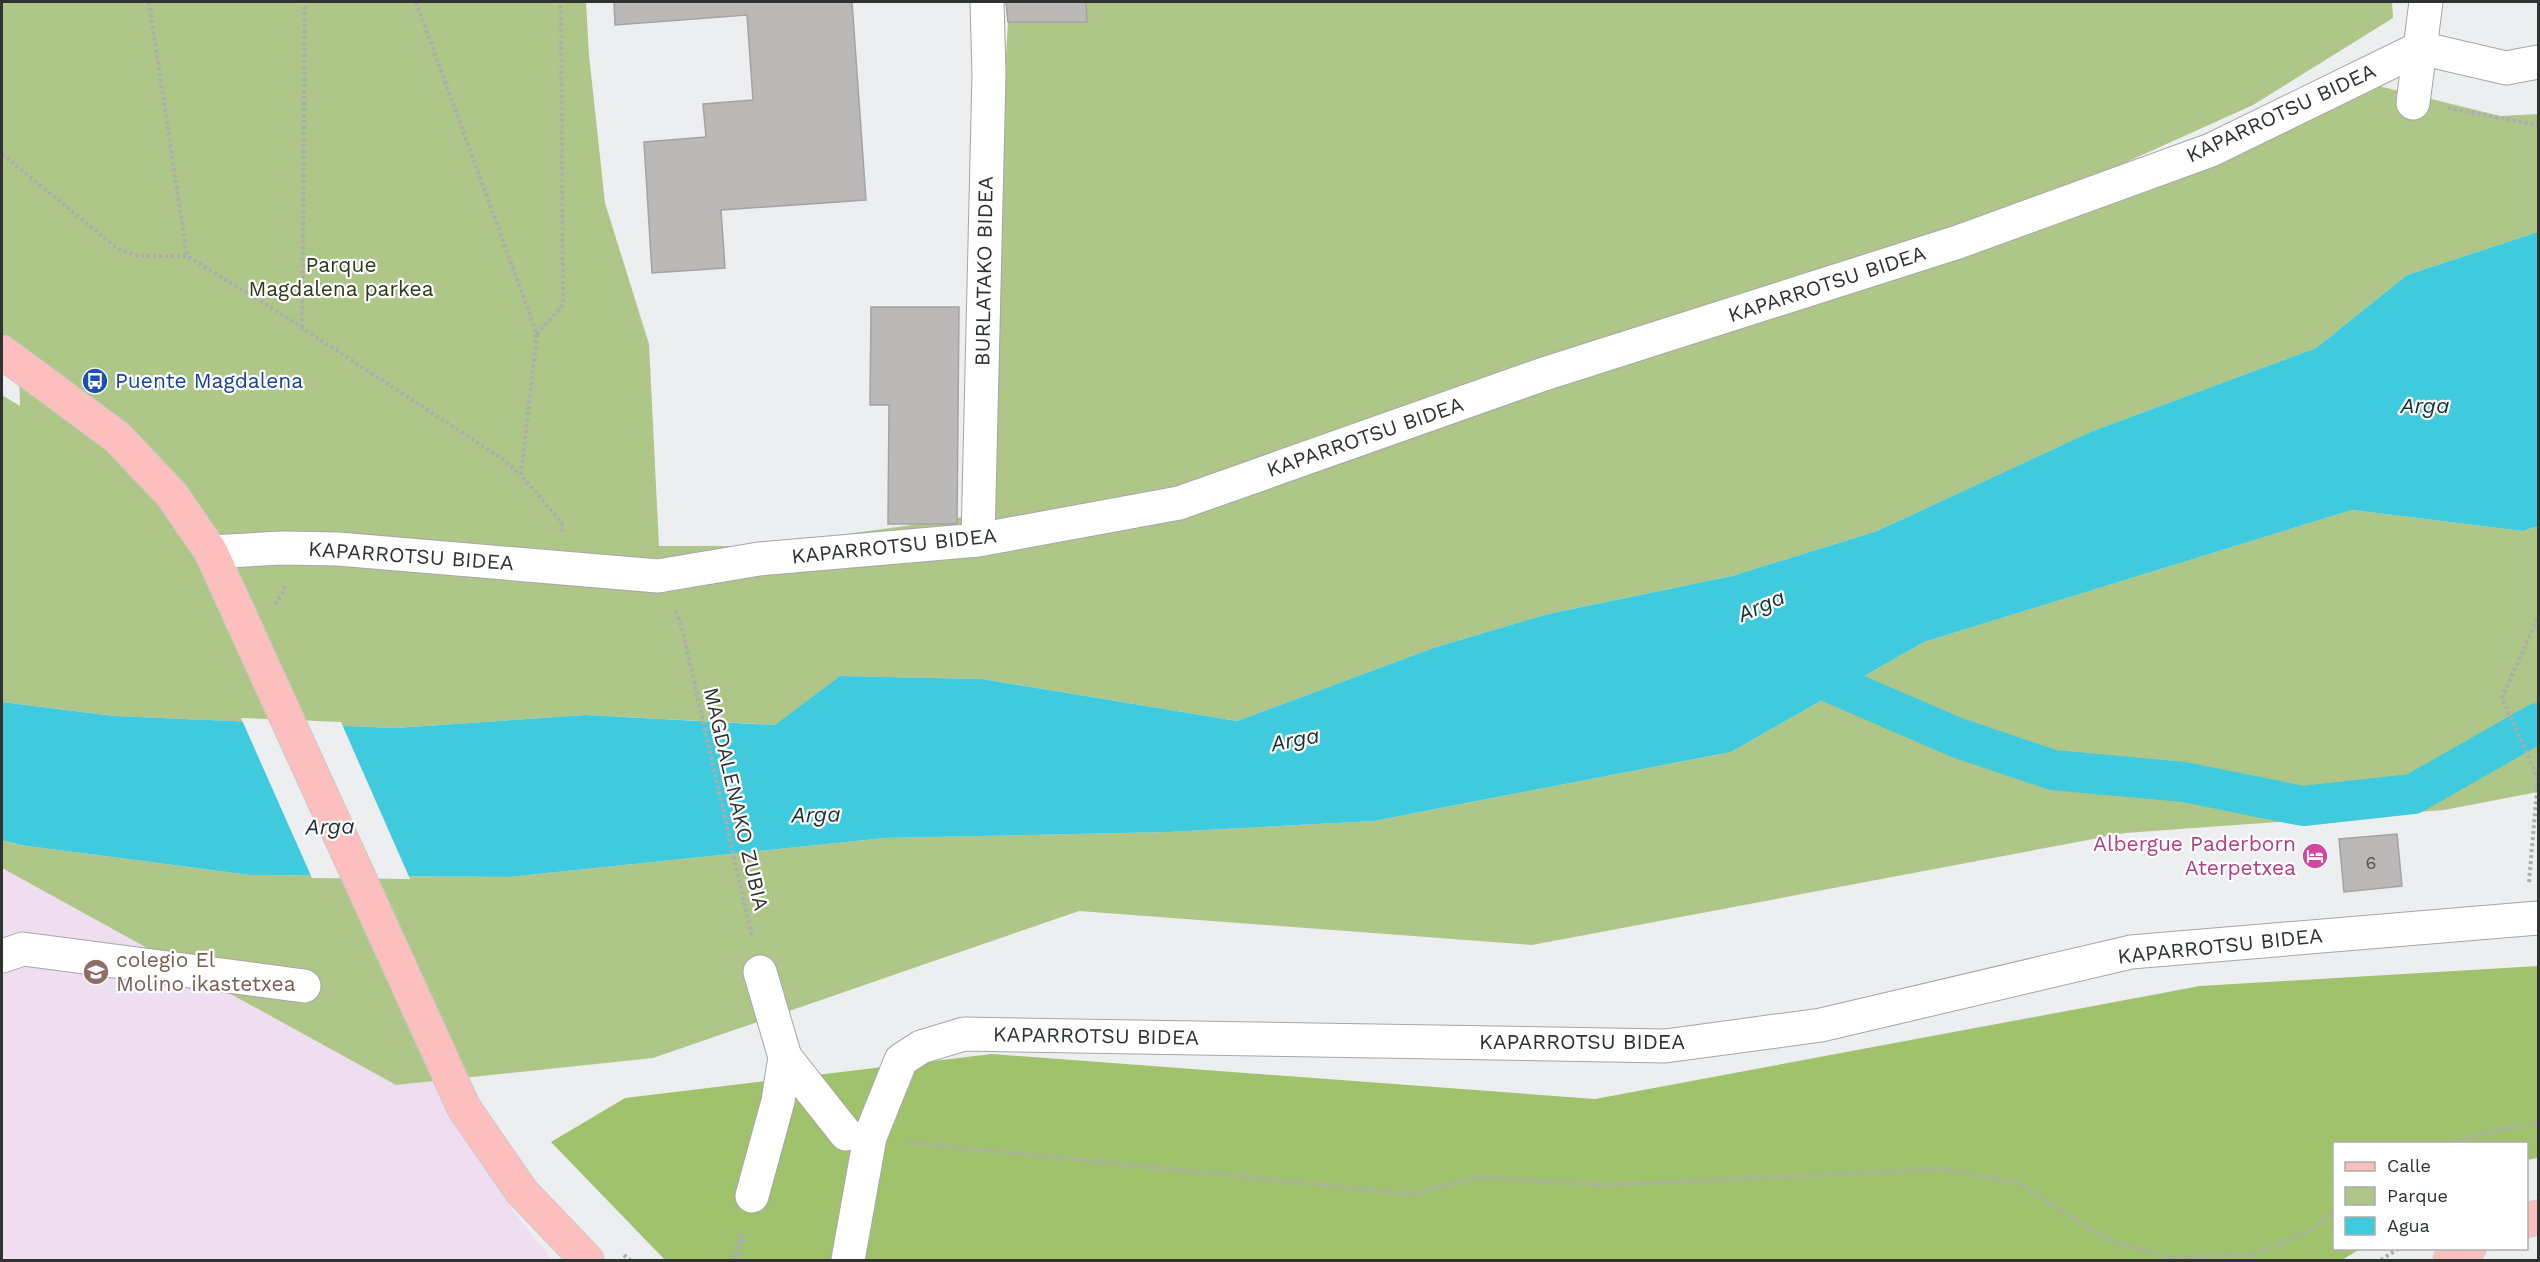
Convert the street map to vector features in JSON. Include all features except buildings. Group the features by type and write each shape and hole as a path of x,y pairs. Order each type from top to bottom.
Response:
{"main road":[{"path":"2,352 117,437 172,495 211,552 243,618 421,1017 471,1118 522,1192 586,1260"},
{"path":"2450,1260 2466,1250"}],"street":[{"name":"BURLATAKO BIDEA","path":"978,540 989,74 987,2"},
{"path":"2413,103 2426,2"},
{"name":"KAPARROTSU BIDEA","path":"211,552 281,548 329,549 658,576 759,559 978,540 1179,503 1544,374 1958,242 2211,150 2420,48"},
{"path":"2420,48 2506,68 2538,62"},
{"name":"KAPARROTSU BIDEA","path":"848,1260 858,1135 901,1060 921,1047 964,1034 1665,1046 1821,1025 2131,952 2532,918"},
{"path":"2,956 23,949 304,986"},
{"path":"752,1196 778,1101 785,1057 760,972"},
{"path":"785,1057 858,1135"}],"path":[{"path":"149,2 187,256"},
{"path":"302,327 305,2"},
{"path":"416,2 537,334 521,475"},
{"path":"537,334 563,305 561,2"},
{"path":"2413,103 2500,116 2538,125"},
{"path":"2,154 117,248 137,256 187,256 302,327 501,458 521,475 562,523 562,568"},
{"path":"2532,918 2538,778 2502,698 2538,617"},
{"name":"MAGDALENAKO ZUBIA","path":"683,633 760,972"},
{"path":"2450,1142 2538,1123"},
{"path":"858,1135 1196,1173 1412,1194 1479,1177 1604,1185 1942,1169 2016,1182 2108,1240 2167,1257 2252,1255 2312,1230 2333,1212"},
{"path":"2381,1260 2396,1250"}],"shaded area":[{"name":"colegio El Molino ikastetxea","path":"2,868 396,1085 449,1076 512,1209 552,1260 2,1260"}],"green space":[{"name":"Parque Magdalena parkea","path":"2,2 586,2 589,55 605,203 649,344 659,546 758,546 949,520 979,513 1008,22 1087,22 1086,2 2392,2 2393,18 2253,105 2100,174 2375,85 2500,116 2538,114 2538,232 2407,275 2316,348 2096,430 1877,531 1732,576 1548,614 1436,647 1237,721 982,679 840,676 776,725 586,715 395,728 114,716 2,702 2,395 20,406 19,364 2,352"},
{"path":"2352,510 2523,531 2538,526 2538,792 2444,810 2125,833 1532,945 1079,911 653,1058 396,1085 2,868 2,840 20,845 250,875 509,877 885,838 1168,832 1374,821 1731,752 1924,642"},
{"path":"2538,966 2538,1158 2528,1160 2528,1142 2333,1142 2333,1250 2358,1250 2342,1260 665,1260 551,1142 625,1098 992,1054 1595,1099 2200,986"}],"water":[{"name":"Arga","path":"2538,232 2538,526 2523,531 2352,510 1924,642 1731,752 1374,821 1168,832 885,838 509,877 250,875 20,845 2,840 2,702 114,716 395,728 586,715 775,725 840,676 982,679 1237,721 1436,647 1548,614 1732,576 1877,531 2093,431 2316,348 2407,275"}],"pier":[{"path":"241,718 341,722 410,879 312,878"}],"waterway":[{"path":"1795,663 1805,672 1958,738 2053,770 2184,782 2303,806 2413,794 2538,723"}],"place":[{"name":"Puente Magdalena","path":"95,381"},
{"name":"Albergue Paderborn Aterpetxea","path":"2315,856"},
{"name":"colegio El Molino ikastetxea","path":"96,972"}]}
